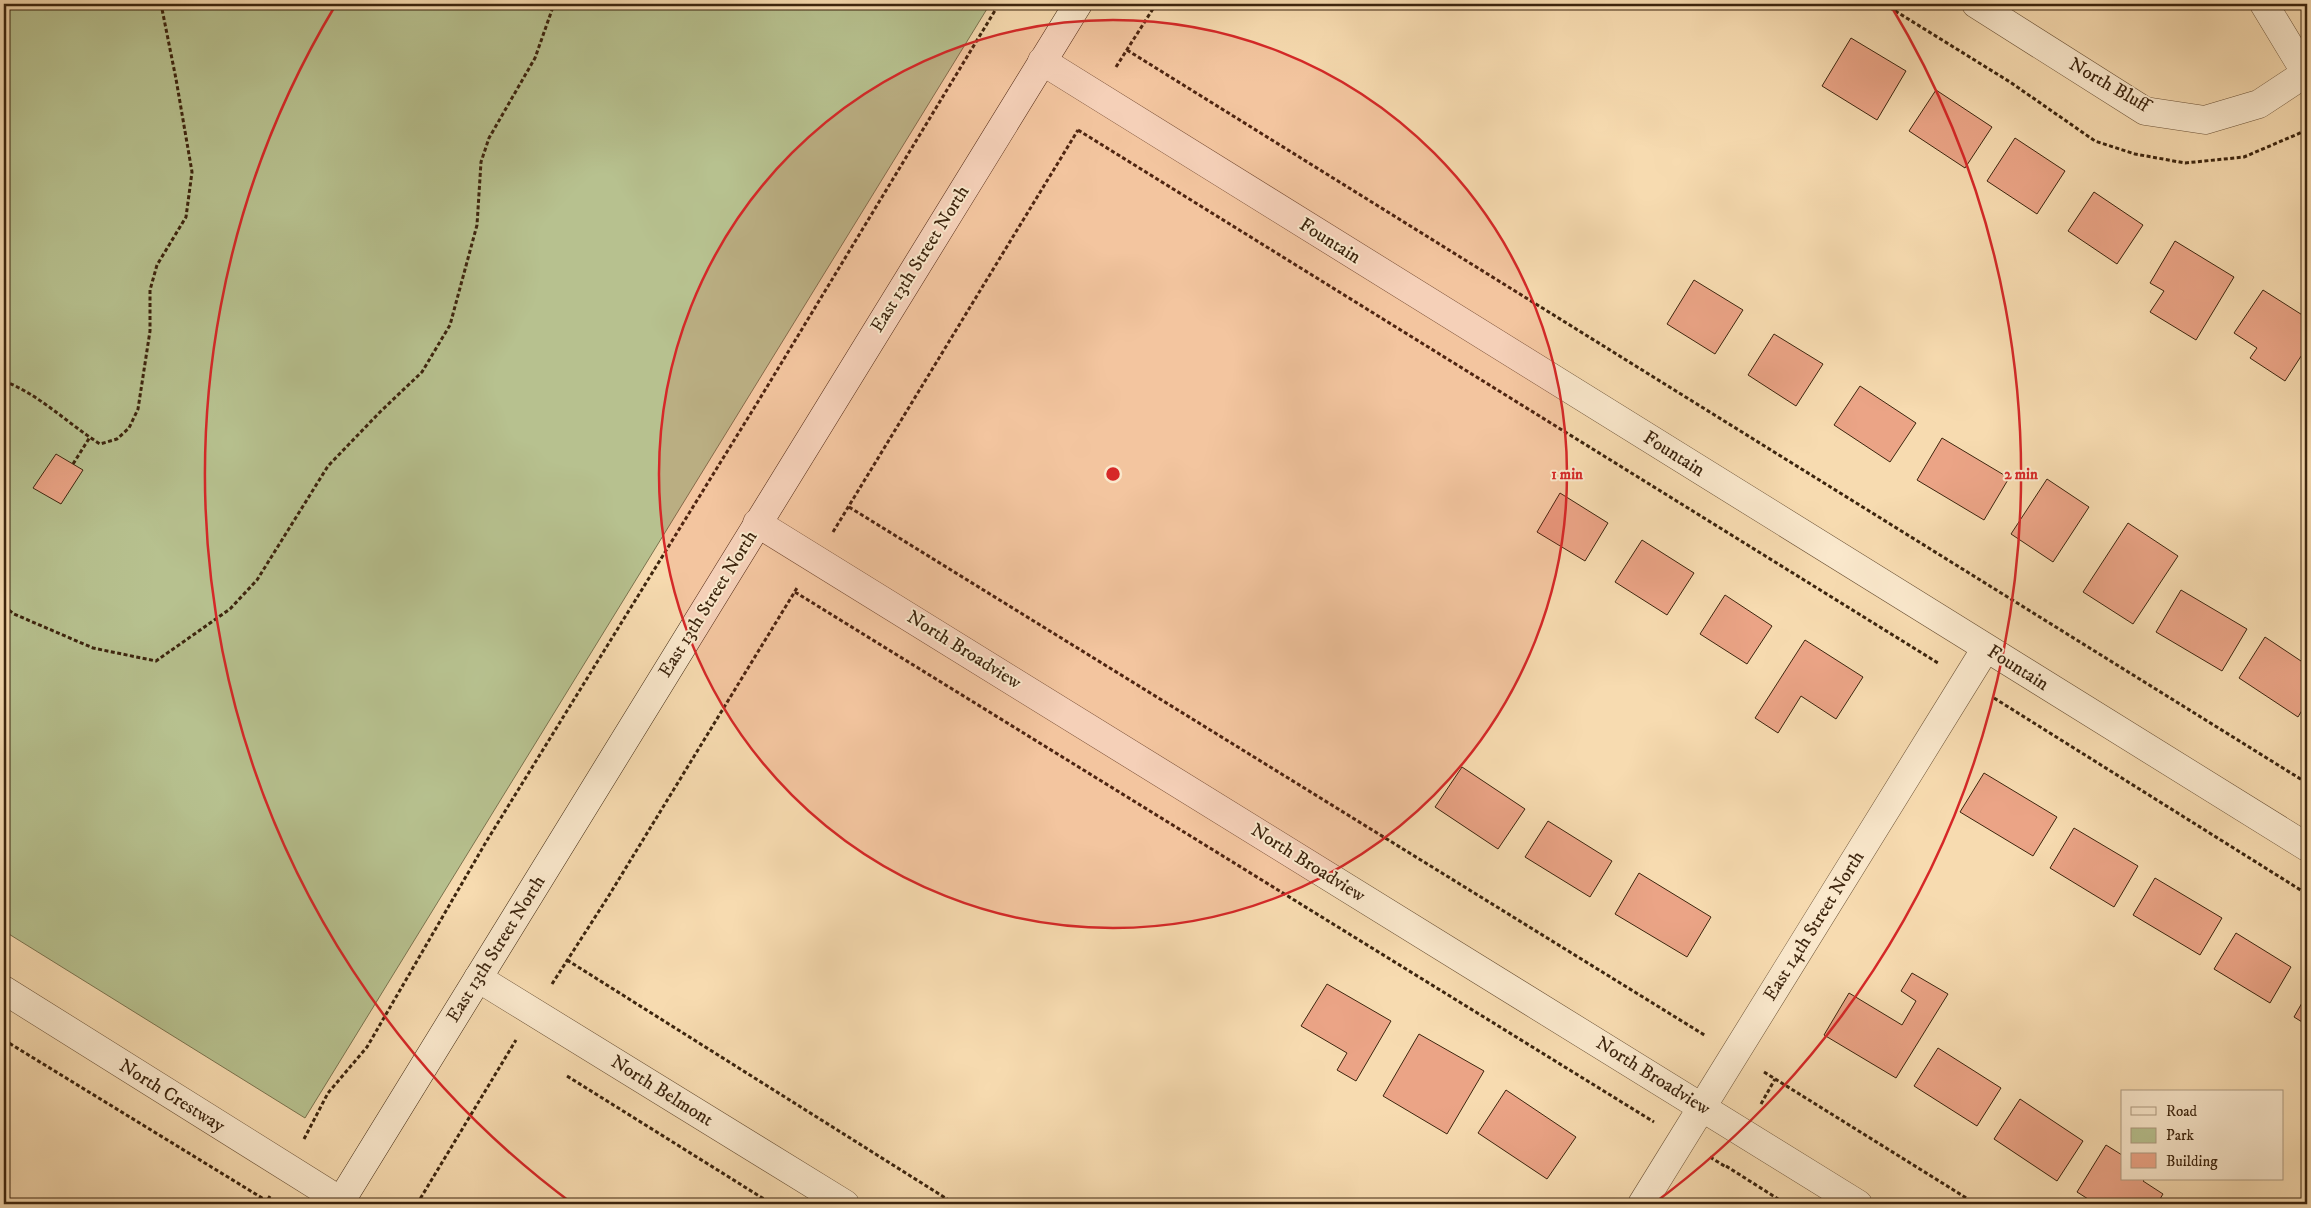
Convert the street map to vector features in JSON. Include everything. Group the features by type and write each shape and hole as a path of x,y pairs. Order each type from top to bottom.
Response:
{"street":[{"name":"East 13th Street North","path":"340,1203 1078,4"},
{"name":"North Bluff","path":"1976,4 2145,110 2205,120 2259,104 2307,74"},
{"path":"2264,4 2307,74"},
{"name":"Fountain","path":"1042,61 2307,847"},
{"name":"North Broadview","path":"757,523 1858,1204"},
{"name":"East 14th Street North","path":"1642,1204 1986,648"},
{"name":"North Belmont","path":"478,978 845,1204"},
{"name":"North Crestway","path":"4,990 289,1168 340,1203"}],"path":[{"path":"4,381 38,397 100,444 117,439 129,428 138,409 150,331 150,290 156,265 186,217 192,172 161,4"},
{"path":"4,606 14,614 93,648 156,661 230,609 258,580 328,466 422,372 450,325 477,225 481,162 489,138 535,58 554,4"},
{"path":"4,1040 266,1202 289,1168 328,1093 367,1047 486,842 759,400 999,4"},
{"path":"417,1204 533,1012 815,558 849,507 1097,96 1156,4"},
{"path":"1127,50 2307,783"},
{"path":"1078,130 1966,680 2307,894"},
{"path":"73,464 90,437"},
{"path":"849,507 1976,1204"},
{"path":"795,592 1726,1167"},
{"path":"567,960 955,1204"},
{"path":"514,1043 523,1048"},
{"path":"564,1074 772,1204"}],"green space":[{"path":"4,4 990,4 305,1118 4,931"}],"building":[{"path":"1851,38 1906,71 1877,120 1822,86"},
{"path":"1936,90 1992,127 1965,168 1909,131"},
{"path":"2015,138 2065,171 2037,214 1987,181"},
{"path":"2094,192 2143,225 2117,264 2068,231"},
{"path":"2175,241 2234,277 2196,340 2150,312 2164,291 2150,283"},
{"path":"1694,280 1743,310 1715,354 1667,324"},
{"path":"2263,290 2307,318 2307,347 2285,381 2250,358 2257,348 2234,333"},
{"path":"1774,334 1823,364 1796,406 1748,375"},
{"path":"1860,386 1916,423 1890,462 1834,425"},
{"path":"1942,438 2009,478 1984,520 1917,480"},
{"path":"56,454 83,470 61,504 33,488"},
{"path":"2047,479 2089,507 2053,562 2011,534"},
{"path":"1560,493 1608,523 1585,561 1537,532"},
{"path":"2128,523 2178,556 2133,624 2083,592"},
{"path":"1642,540 1694,573 1667,615 1615,582"},
{"path":"2181,590 2247,629 2222,671 2156,632"},
{"path":"1725,595 1772,626 1747,664 1700,634"},
{"path":"2265,637 2307,665 2307,702 2298,717 2239,678"},
{"path":"1805,640 1863,677 1836,719 1801,696 1778,733 1755,718"},
{"path":"1462,767 1525,809 1498,849 1435,807"},
{"path":"1984,773 2057,817 2033,856 1960,812"},
{"path":"1548,821 1612,861 1590,897 1525,857"},
{"path":"2074,828 2138,866 2114,907 2050,868"},
{"path":"1639,873 1711,917 1687,957 1615,914"},
{"path":"2155,878 2222,918 2200,955 2133,915"},
{"path":"2236,933 2291,967 2270,1003 2214,969"},
{"path":"1912,973 1948,994 1896,1078 1824,1035 1849,993 1902,1025 1916,1001 1901,991"},
{"path":"1327,984 1391,1021 1356,1081 1337,1070 1347,1053 1301,1026"},
{"path":"2307,994 2307,1025 2294,1017"},
{"path":"1419,1034 1484,1071 1447,1134 1383,1096"},
{"path":"1938,1048 2001,1088 1977,1126 1914,1086"},
{"path":"1506,1090 1576,1137 1547,1179 1478,1133"},
{"path":"2020,1099 2083,1141 2057,1181 1994,1139"},
{"path":"2106,1145 2121,1154 2121,1180 2144,1180 2163,1194 2157,1204 2096,1204 2077,1192"}]}
